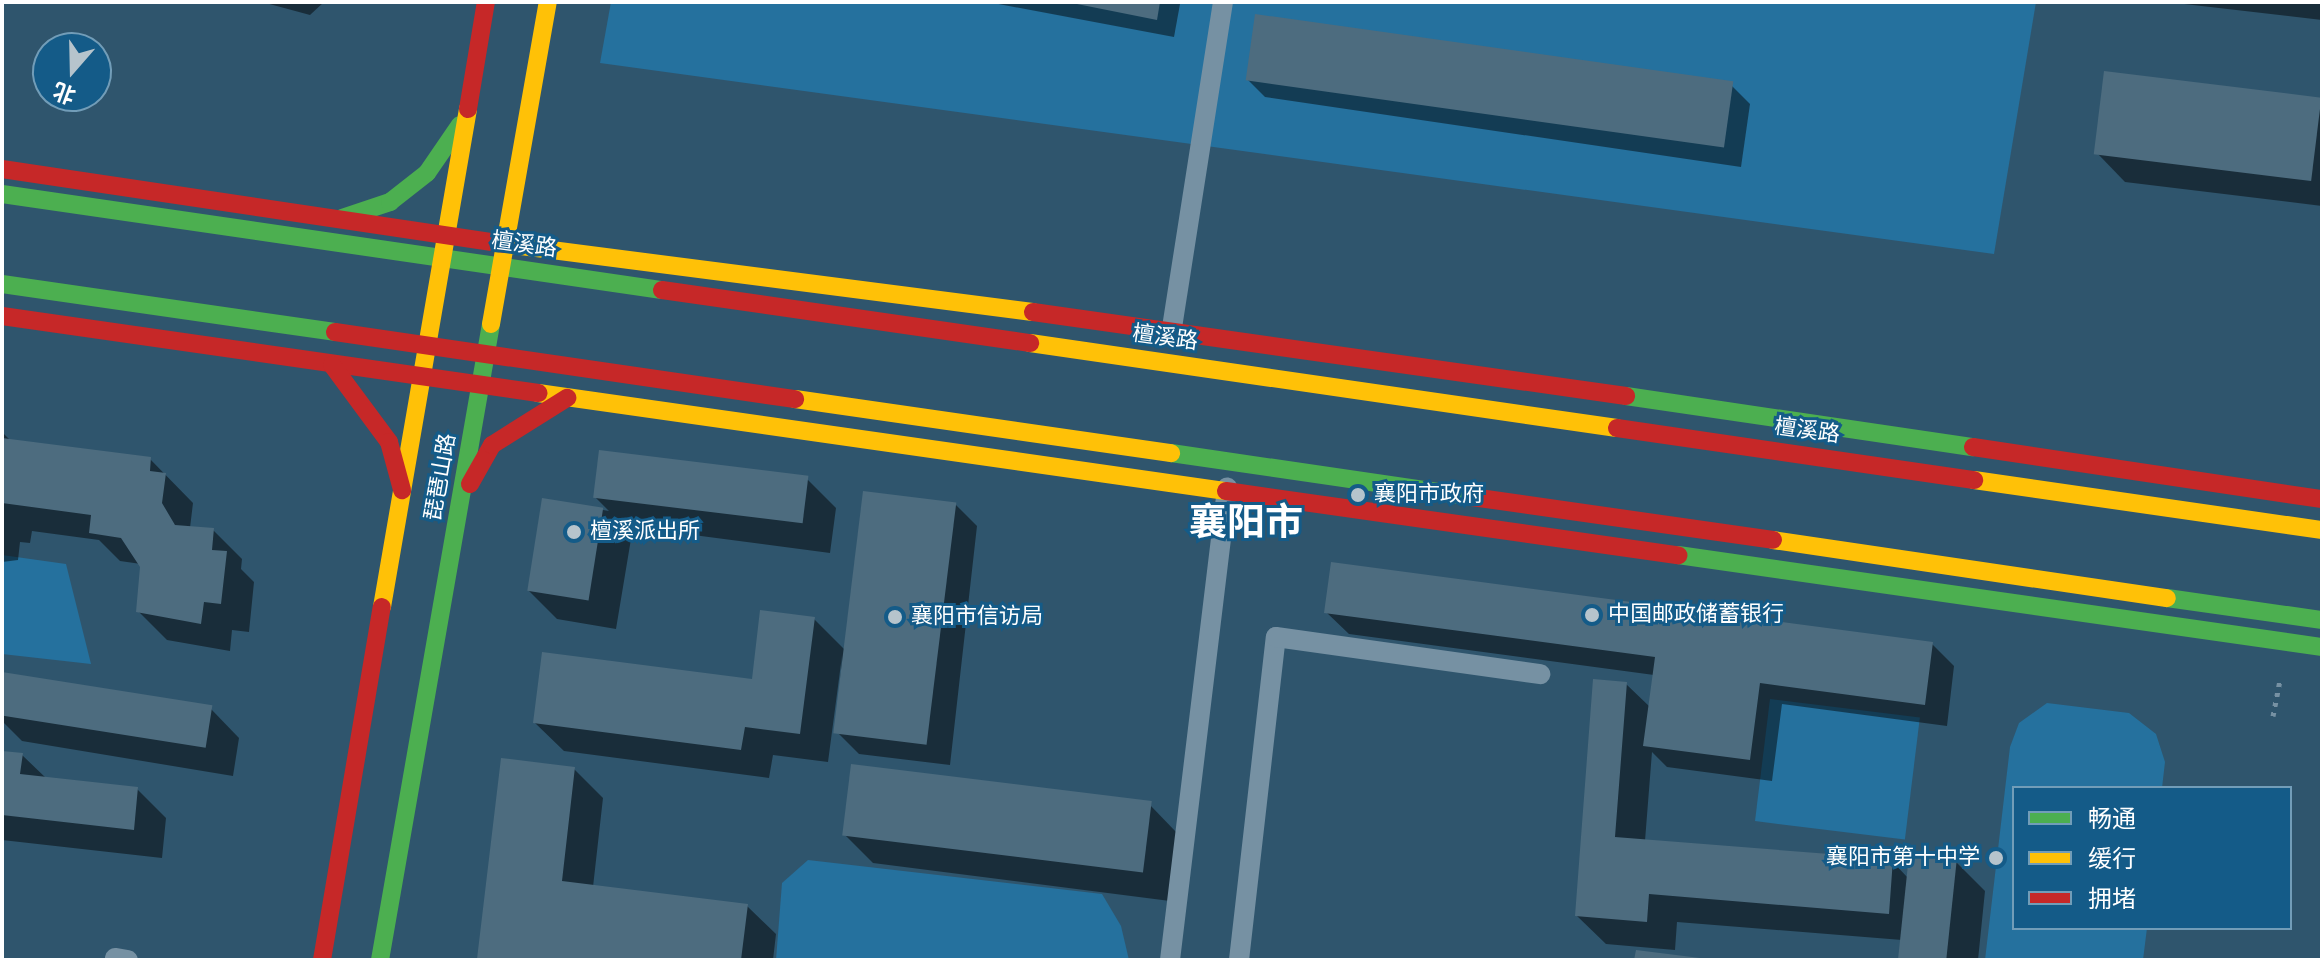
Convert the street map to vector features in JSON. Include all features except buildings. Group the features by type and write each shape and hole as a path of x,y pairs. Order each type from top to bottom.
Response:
{"main road":[{"name":"琵琶山路","path":"322,960 404,496 426,346 486,2"},
{"name":"琵琶山路","path":"380,960 548,2"},
{"path":"339,219 390,202 427,173 466,117"},
{"path":"525,136 533,199"},
{"path":"2,169 582,255 1171,329 2322,499"},
{"name":"檀溪路","path":"2,194 2322,530"},
{"path":"550,231 582,255"},
{"path":"2,284 2322,620"},
{"path":"2,316 2322,647"},
{"path":"332,365 389,442 404,496"},
{"path":"461,500 492,445 567,398"}],"lane":[{"path":"1166,362 1223,2"},
{"path":"1170,960 1230,462"},
{"path":"1239,960 1276,637 1540,674"}],"path":[{"path":"2273,716 2280,680"}],"shaded area":[{"path":"611,2 2036,2 1994,254 600,63"},
{"path":"2,555 66,564 91,664 2,654"},
{"path":"1770,699 1920,717 1905,839 1755,821"},
{"path":"2047,703 2129,713 2156,734 2165,762 2162,786 2012,786 2012,930 2147,930 2143,960 1985,960 2010,747 2019,723"},
{"path":"808,860 1102,894 1121,926 1129,960 776,960 782,883"}],"traffic: fast":[{"path":"342,218 390,202 427,173 460,125"},
{"path":"2,194 662,290"},
{"path":"2,284 335,332"},
{"path":"380,960 491,324"},
{"path":"1626,396 1973,447"},
{"path":"1171,453 1472,497"},
{"path":"1678,555 2322,647"},
{"path":"2167,598 2322,620"}],"traffic: slow":[{"path":"491,324 548,2"},
{"path":"382,607 468,109"},
{"path":"505,244 1033,312"},
{"path":"1030,343 1617,428"},
{"path":"538,393 1226,491"},
{"path":"795,399 1171,453"},
{"path":"1974,480 2322,530"},
{"path":"1773,540 2167,598"}],"traffic: jam":[{"path":"468,109 486,2"},
{"path":"2,169 505,244"},
{"path":"662,290 1030,343"},
{"path":"1033,312 1626,396"},
{"path":"2,316 538,393"},
{"path":"335,332 795,399"},
{"path":"332,365 389,442 402,490"},
{"path":"470,484 492,445 567,398"},
{"path":"1617,428 1974,480"},
{"path":"1973,447 2322,499"},
{"path":"1226,491 1678,555"},
{"path":"1472,497 1773,540"},
{"path":"322,960 382,607"}],"place":[{"name":"襄阳市政府","path":"1358,495"},
{"name":"檀溪派出所","path":"574,532"},
{"name":"中国邮政储蓄银行","path":"1592,615"},
{"name":"襄阳市信访局","path":"895,617"},
{"name":"襄阳市第十中学","path":"1996,858"}],"district":[{"name":"襄阳市","path":"1246,524"}]}
